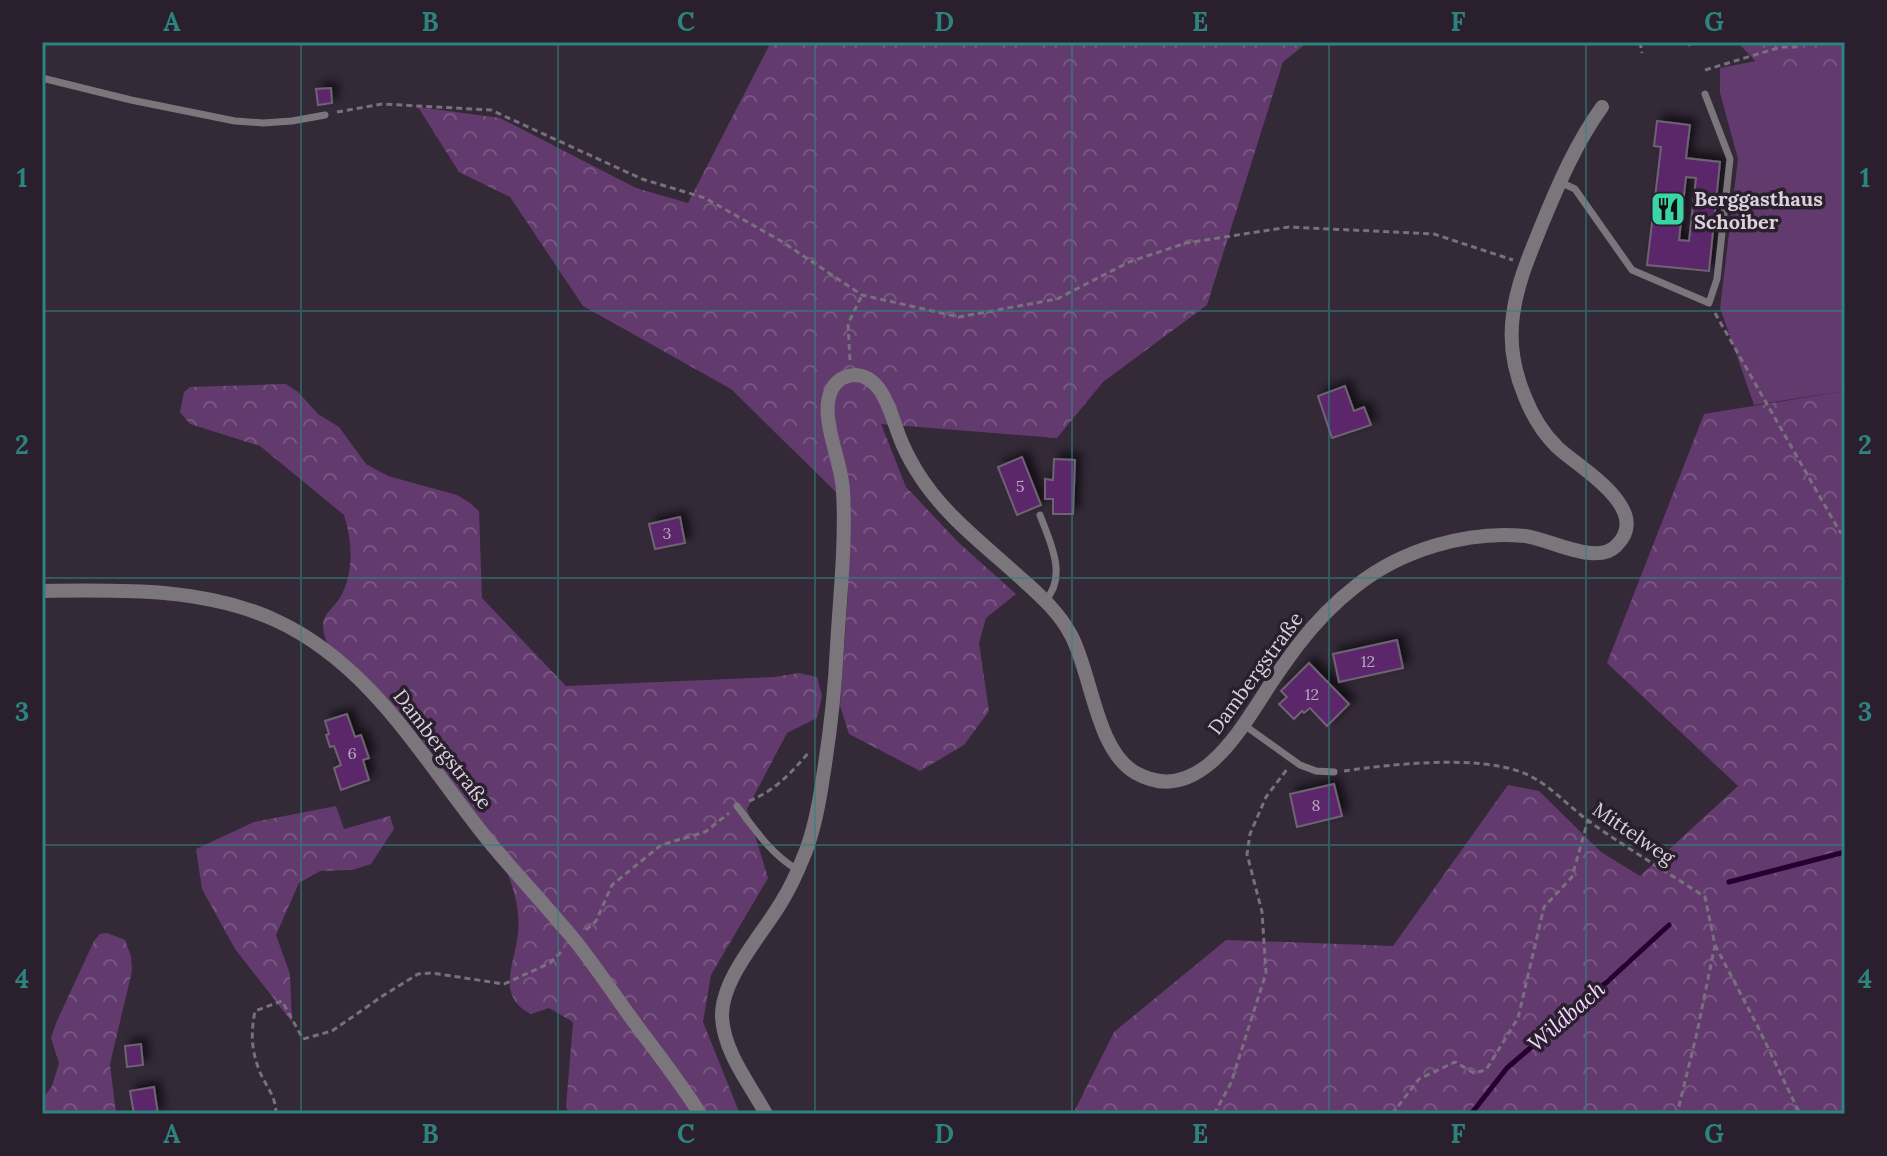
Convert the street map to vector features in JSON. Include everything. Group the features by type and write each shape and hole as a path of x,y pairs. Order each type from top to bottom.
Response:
{"street":[{"name":"Dambergstraße","path":"851,375 873,382 882,393 903,447 934,496 1061,618 1072,636 1111,747 1121,762 1135,773 1152,779 1171,781 1191,776 1207,767 1225,750 1297,646 1321,617 1370,575 1417,552 1486,537 1524,536 1579,551 1604,553 1615,547 1622,537 1627,525 1623,508 1613,494 1557,447 1539,426 1526,402 1512,347 1512,320 1526,265 1560,182 1588,127 1602,107"},
{"path":"766,1114 730,1048 722,1017 723,1002 741,964 783,900 806,853 813,828 829,742 837,657 843,501 827,404 832,389 840,379 851,375"},
{"name":"Dambergstraße","path":"42,591 152,593 220,601 277,620 319,645 346,666 374,692 491,843 574,940 700,1114"}],"lane":[{"path":"42,78 235,121 263,123 325,115"},
{"path":"1560,182 1575,189 1632,270 1709,303 1717,279 1730,159 1705,94"},
{"path":"1040,515 1052,546 1057,574 1051,594 1045,601"},
{"path":"1244,725 1293,761 1316,771 1334,772"},
{"path":"737,806 774,852 798,870"}],"path":[{"path":"1640,42 1642,53"},
{"path":"1688,45 1696,42"},
{"path":"1705,70 1806,42"},
{"path":"325,115 382,104 491,110 642,179 705,198 781,241 862,295 959,317 1057,299 1129,262 1186,243 1289,227 1434,234 1495,254"},
{"path":"851,375 848,324 862,295"},
{"path":"1709,303 1840,532 1845,534"},
{"path":"276,1114 276,1102 258,1068 250,1033 255,1011 282,1001 303,1039 332,1031 418,974 432,973 504,984 550,963 596,921 612,885 661,845 705,832 737,806 784,781 815,746 829,742"},
{"path":"1214,1114 1231,1083 1266,973 1262,912 1247,854 1250,834 1266,797 1293,761"},
{"name":"Mittelweg","path":"1334,772 1418,764 1487,764 1521,772 1705,897 1715,945 1677,1114"},
{"path":"1392,1114 1419,1079 1455,1062 1474,1073 1486,1070 1518,1018 1544,907 1572,877 1588,820"},
{"path":"1715,945 1800,1114"}],"green space":[{"path":"771,42 1308,42 1283,62 1207,305 1103,382 1057,438 881,424 906,487 959,543 1016,594 986,618 979,643 989,711 964,745 920,771 849,734 840,706 848,593 846,502 731,389 583,306 510,197 459,172 418,107 500,118 636,188 688,203"},
{"path":"1845,42 1845,70 1764,70 1738,43"},
{"path":"1756,61 1764,70 1845,70 1845,391 1754,405 1720,308 1738,159 1720,93 1720,68"},
{"path":"286,384 318,414 339,427 366,464 388,476 457,495 479,511 482,598 566,686 774,677 799,673 817,677 822,696 817,718 787,733 747,809 768,878 711,975 703,1022 740,1114 569,1114 566,1107 573,1022 549,1008 531,1014 513,998 510,978 518,933 518,913 512,886 499,853 476,816 424,750 326,640 323,631 325,618 343,592 349,573 350,544 344,515 260,446 190,424 180,412 184,392 190,387"},
{"path":"1845,391 1845,1114 1073,1114 1114,1032 1226,940 1393,946 1508,785 1539,791 1601,852 1640,876 1738,786 1607,663 1704,414"},
{"path":"336,806 344,829 390,816 394,829 371,864 352,870 320,871 299,883 276,935 290,974 292,1022 235,949 202,889 196,849 254,822"},
{"path":"107,933 125,940 132,971 110,1064 116,1114 42,1114 42,1100 52,1086 59,1063 51,1038 56,1023 94,941 100,934"}],"building":[{"path":"331,88 332,103 318,105 316,89"},
{"name":"Berggasthaus Schoiber","path":"1657,121 1690,125 1686,158 1720,162 1709,271 1647,265 1661,147 1654,146","holes":["1686,177 1696,178 1689,241 1679,240"]},
{"path":"1345,386 1354,411 1364,407 1371,425 1332,438 1318,396"},
{"path":"1022,457 1041,505 1017,515 998,467"},
{"path":"1054,459 1075,460 1073,514 1053,514 1053,499 1045,499 1045,479 1053,480"},
{"path":"680,517 685,543 655,549 649,524"},
{"path":"1397,640 1403,668 1339,682 1333,654"},
{"path":"1309,663 1349,704 1327,726 1310,708 1294,719 1279,704 1287,697 1281,691"},
{"path":"347,714 355,737 361,735 369,758 363,760 369,780 341,790 334,768 341,765 334,746 330,747 325,721"},
{"path":"1334,784 1342,816 1297,827 1290,794"},
{"path":"141,1044 143,1065 127,1067 125,1046"},
{"path":"154,1087 158,1114 134,1114 130,1091"}],"waterway":[{"path":"1729,882 1845,852"},
{"name":"Wildbach","path":"1471,1114 1507,1068 1669,925"}],"place":[{"name":"Berggasthaus Schoiber","path":"1668,209"}]}
